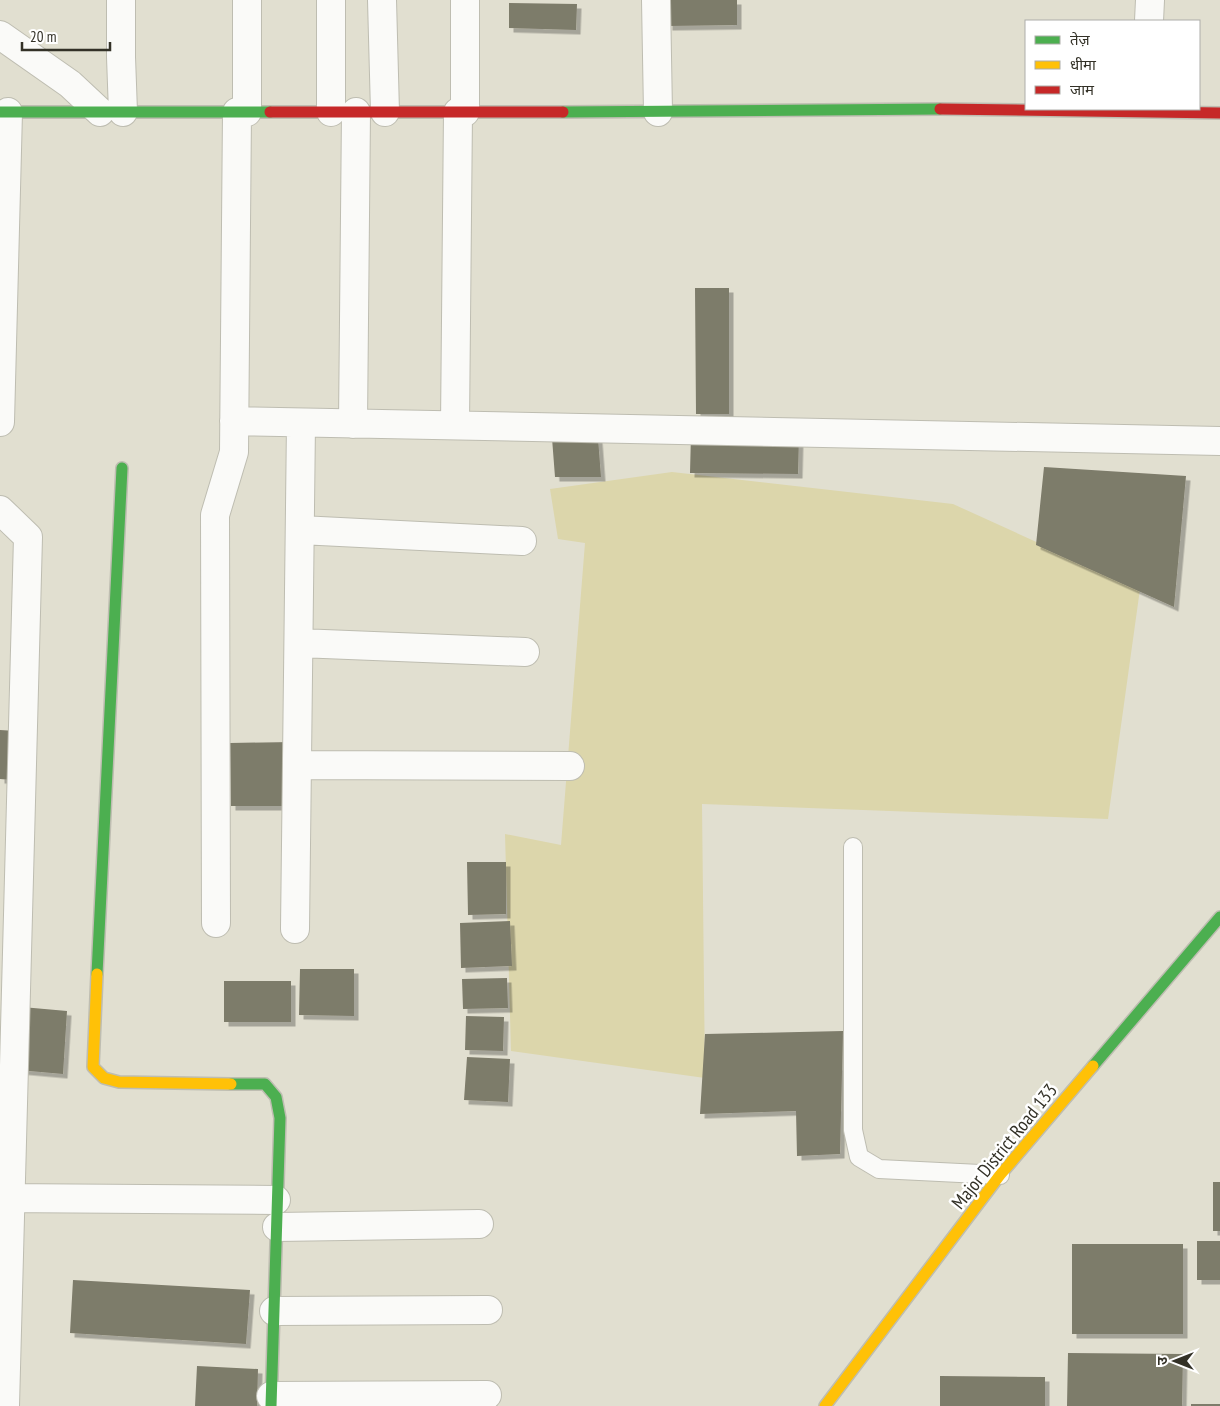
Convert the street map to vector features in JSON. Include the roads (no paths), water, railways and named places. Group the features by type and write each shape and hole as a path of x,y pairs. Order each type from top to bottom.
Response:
{"street":[{"path":"111,112 120,57 121,0"},
{"path":"216,923 214,515 234,452 242,112 247,0"},
{"path":"331,0 344,112 353,424"},
{"path":"382,0 384,112"},
{"path":"455,425 465,0"},
{"path":"656,0 658,112"},
{"path":"1149,20 1150,0"},
{"path":"0,35 111,112"},
{"path":"0,422 4,112 658,112 897,108 1025,109"},
{"path":"1147,110 1220,114"},
{"path":"234,421 1220,441"},
{"path":"295,929 301,423"},
{"path":"122,468 93,1067 99,1076 118,1082 265,1084 276,1097 280,1118 271,1401 487,1395"},
{"path":"0,510 28,537 5,1198 4,1406"},
{"path":"300,530 522,541"},
{"path":"299,643 525,652"},
{"path":"297,765 570,766"},
{"name":"Major District Road 133","path":"825,1406 1000,1175 1220,917"},
{"path":"5,1198 276,1200"},
{"path":"277,1227 478,1224"},
{"path":"274,1311 488,1310"}],"lane":[{"path":"853,848 853,1130 859,1157 879,1169 1000,1175"}]}
